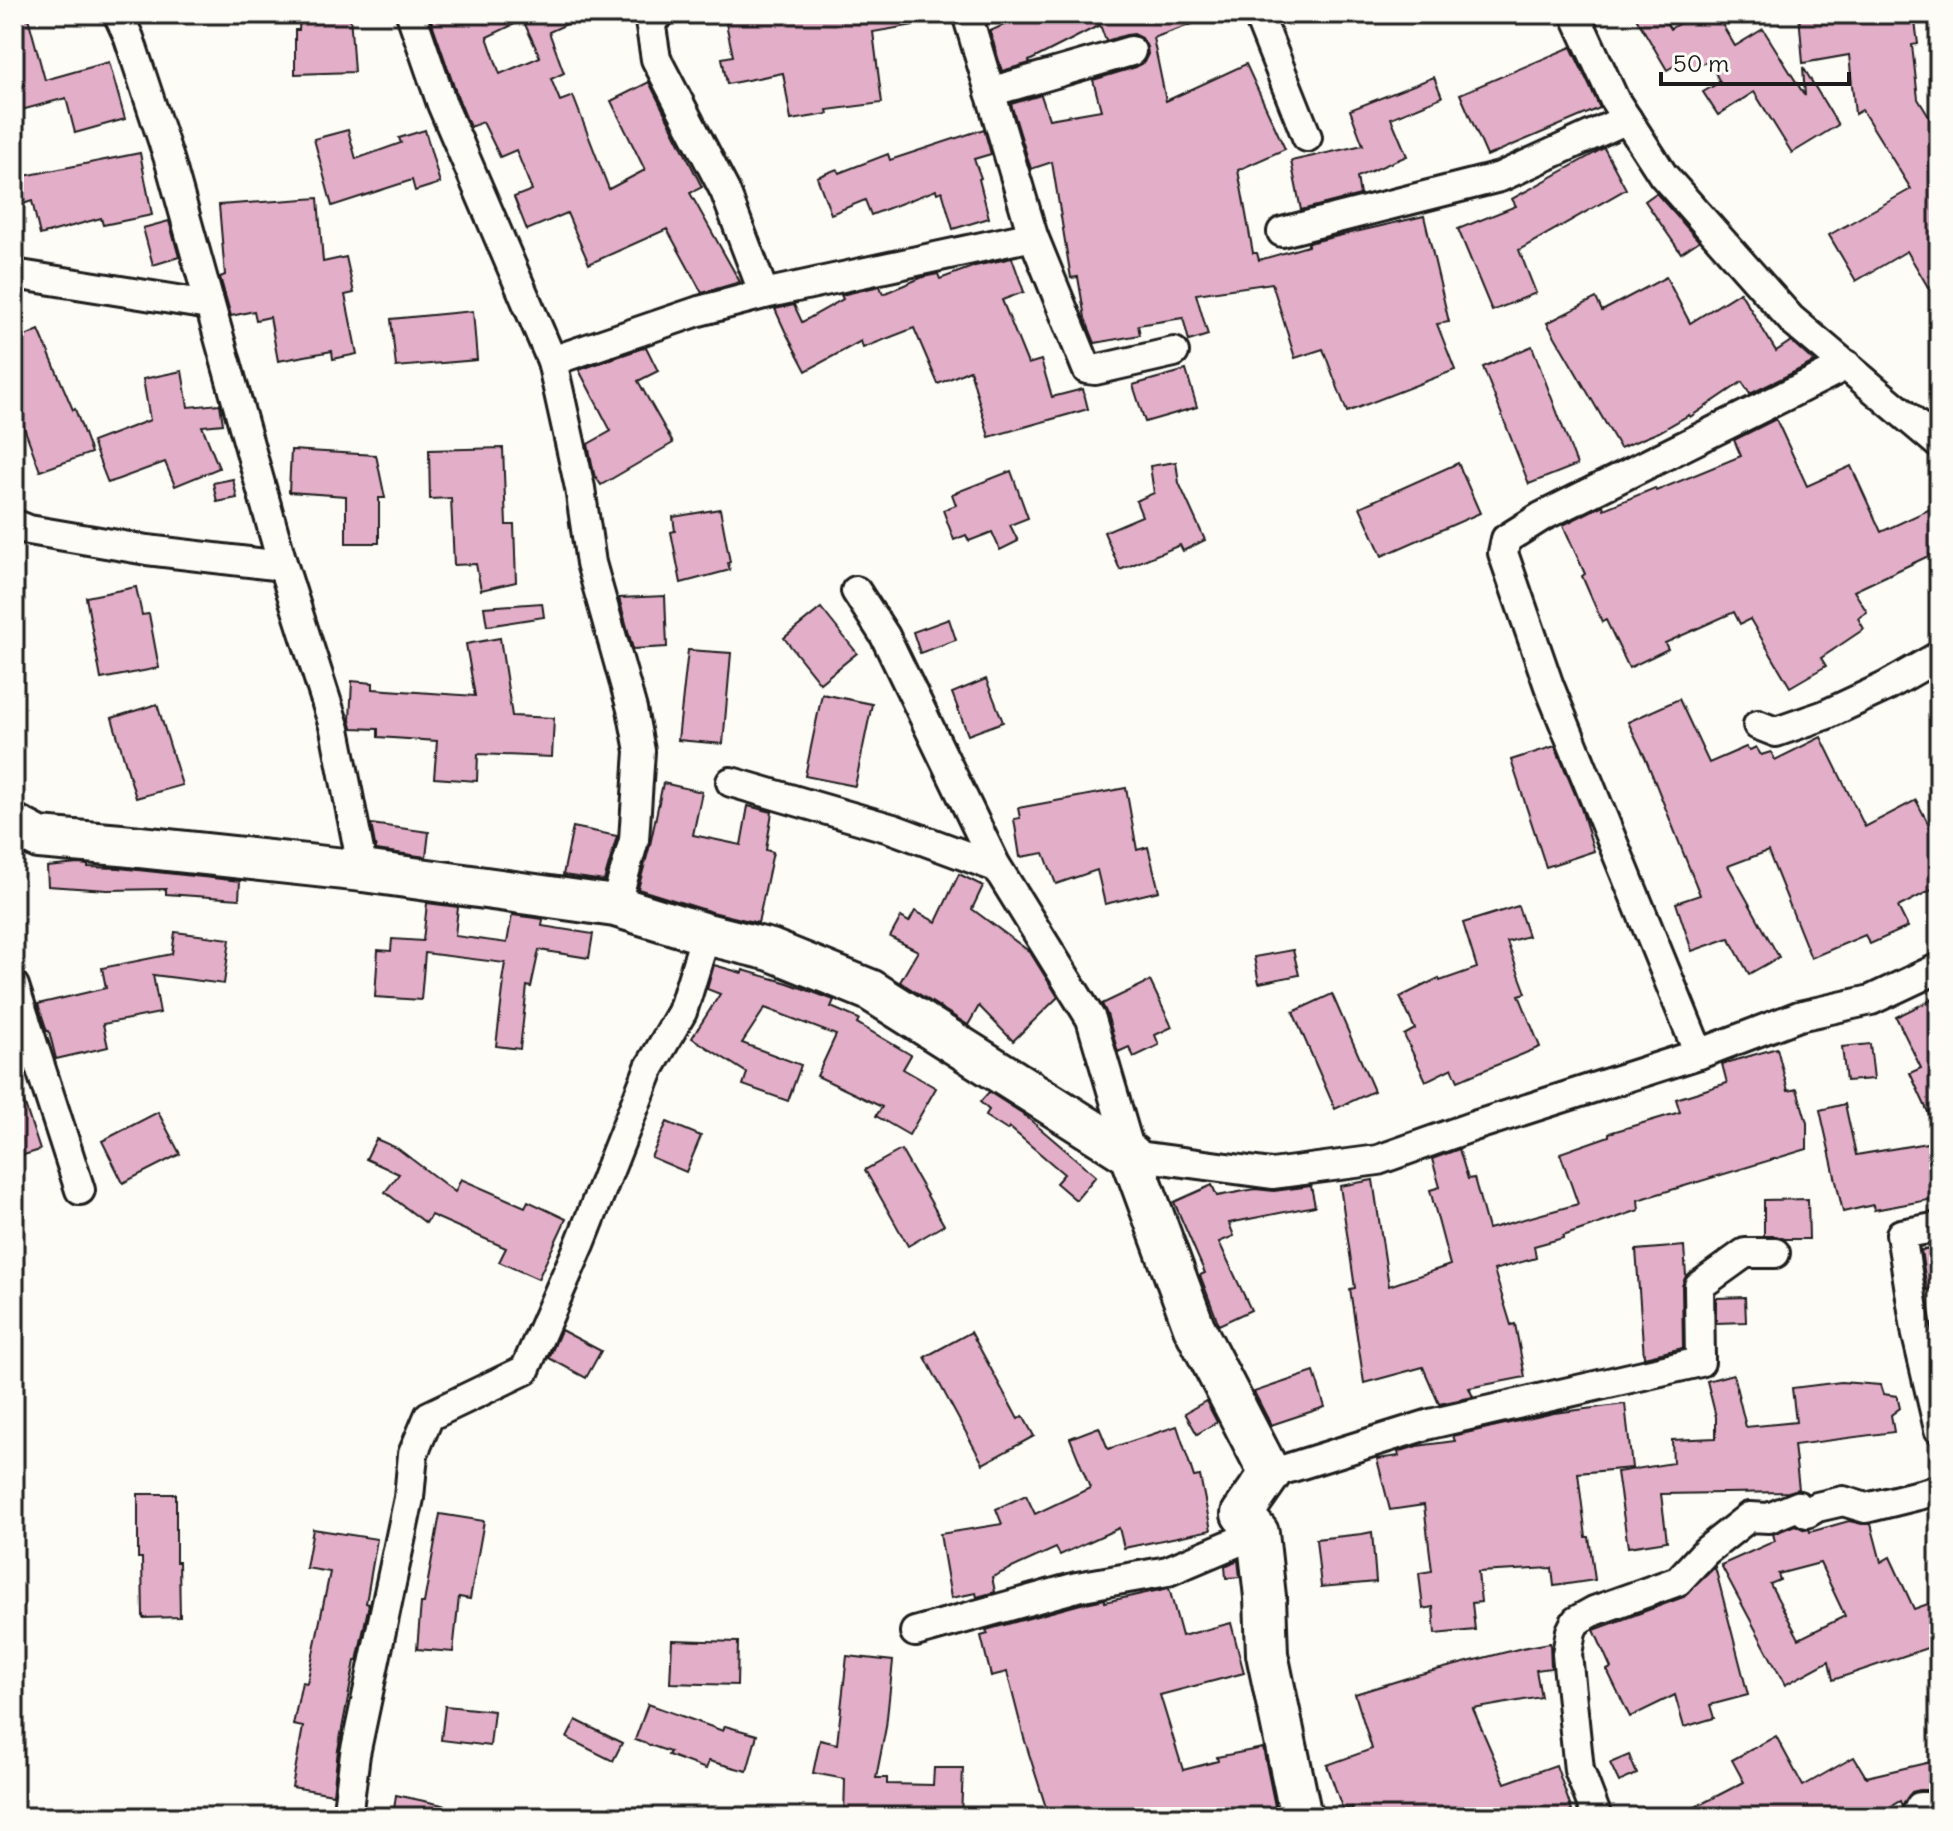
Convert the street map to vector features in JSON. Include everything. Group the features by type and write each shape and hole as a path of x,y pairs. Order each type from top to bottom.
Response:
{"street":[{"path":"118,14 129,38 170,162 283,566 335,729 363,871"},
{"path":"411,14 442,104 552,361 580,488 591,563 621,663 640,751 634,840 615,906"},
{"path":"660,14 650,21 656,59 725,191 764,294"},
{"path":"967,14 1033,236 1087,369 1095,370 1174,352"},
{"path":"1258,14 1307,137"},
{"path":"1575,14 1614,99 1663,175 1791,319 1939,444"},
{"path":"990,92 1131,51"},
{"path":"1282,232 1500,177 1627,119"},
{"path":"552,361 699,311 764,294 1033,236"},
{"path":"14,274 209,305"},
{"path":"1699,1054 1549,686 1503,553 1506,539 1541,517 1847,365"},
{"path":"14,524 29,530 147,550 283,566"},
{"path":"856,591 885,636 996,867 1091,1019 1131,1155 1194,1327 1270,1474"},
{"path":"1758,725 1776,732 1825,715 1885,687 1939,656"},
{"path":"731,782 893,829 996,867"},
{"path":"22,839 121,845 363,871 615,906 771,950 870,990 1131,1155 1272,1174 1378,1160 1699,1054 1799,1016 1871,1000 1939,968"},
{"path":"347,1817 355,1754 409,1498 413,1454 429,1416 525,1370 580,1244 650,1067 682,1012 706,934"},
{"path":"14,986 80,1190"},
{"path":"1939,1227 1901,1234 1917,1335 1939,1429"},
{"path":"1301,1817 1267,1654 1258,1533 1242,1514 1270,1474 1430,1424 1700,1362 1699,1286 1745,1253 1775,1253"},
{"path":"1597,1817 1579,1770 1569,1679 1567,1654 1576,1621 1594,1611 1678,1581 1706,1551 1749,1517 1769,1518 1798,1506 1807,1513 1817,1507 1843,1501 1866,1508 1939,1490"},
{"path":"915,1632 1077,1587 1168,1571 1258,1533"},
{"path":"1915,1817 1920,1807 1939,1807"}],"building":[{"path":"14,14 27,14 45,80 109,62 125,119 75,133 66,98 14,112"},
{"path":"300,14 350,14 354,72 295,74 295,30 299,30"},
{"path":"429,14 589,14 549,32 564,73 551,79 560,101 573,96 609,189 645,170 611,101 649,82 702,187 690,193 740,282 702,293 667,229 589,264 567,213 527,230 514,197 532,190 516,150 500,157 483,122 470,127","holes":["523,20 540,57 500,74 487,37"]},
{"path":"724,14 914,14 914,25 873,32 882,103 827,110 828,114 791,120 783,73 727,84 722,58 733,56"},
{"path":"1029,14 1211,14 1212,17 1153,38 1166,101 1246,64 1285,149 1238,170 1253,253 1257,253 1259,260 1308,246 1308,243 1424,216 1449,322 1437,324 1455,370 1347,412 1323,349 1295,358 1272,283 1196,294 1208,335 1189,341 1183,318 1138,325 1140,335 1095,343 1085,318 1078,277 1071,278 1052,162 1031,169 1011,104 1041,95 1049,119 1101,110 1093,80 1136,67 1144,62 1147,47 1142,38 1134,34 1106,41 1100,25 1030,63 1002,71 990,31"},
{"path":"1634,14 1661,14 1670,29 1695,14 1716,14 1735,46 1763,29 1805,96 1803,67 1838,125 1792,153 1754,92 1718,115 1703,92 1720,82 1709,61 1690,69 1684,60 1667,70"},
{"path":"1799,14 1914,14 1918,44 1912,45 1918,99 1939,133 1939,306 1907,251 1856,281 1829,235 1911,189 1862,110 1855,114 1849,55 1803,63"},
{"path":"1571,47 1600,108 1487,156 1460,94"},
{"path":"1434,77 1442,97 1391,118 1407,156 1357,177 1360,195 1301,210 1291,161 1363,145 1350,110"},
{"path":"984,129 991,154 974,159 989,218 953,229 942,191 937,193 936,190 871,215 865,200 831,214 817,177 837,169 839,173 888,154 890,160"},
{"path":"348,130 356,159 401,143 399,138 425,130 440,183 415,191 412,180 332,206 314,139"},
{"path":"1604,148 1626,189 1519,250 1536,293 1492,311 1458,229 1516,206 1512,199"},
{"path":"140,153 152,215 103,225 101,218 40,235 32,201 14,207 14,178"},
{"path":"1656,193 1699,241 1681,253 1645,201"},
{"path":"318,198 323,262 346,257 354,293 345,295 357,354 333,359 332,351 278,361 270,317 256,320 254,311 231,316 220,277 225,275 219,205"},
{"path":"169,221 179,257 153,265 143,228"},
{"path":"1012,258 1024,292 1002,300 1028,364 1041,360 1052,397 1083,389 1088,409 989,437 970,370 938,384 914,328 863,348 861,341 806,371 775,309 794,305 802,322 843,299 841,295 880,286 883,294 923,277 938,274 940,279 975,266"},
{"path":"1666,277 1690,323 1740,292 1776,351 1791,341 1814,362 1750,394 1742,382 1690,417 1620,448 1547,323 1596,298 1602,311"},
{"path":"473,311 477,360 396,367 391,319"},
{"path":"39,330 91,453 40,471 14,400 14,341"},
{"path":"1532,346 1577,465 1529,484 1483,367"},
{"path":"646,347 658,371 638,381 673,443 601,485 594,474 588,444 611,431 579,370"},
{"path":"1186,370 1197,407 1145,422 1133,385"},
{"path":"182,371 188,407 220,404 223,424 202,426 219,468 175,486 165,462 108,483 92,442 150,420 143,379"},
{"path":"1776,419 1807,486 1851,466 1881,532 1939,505 1939,551 1854,591 1867,612 1858,618 1864,629 1821,658 1826,666 1790,687 1750,619 1740,624 1734,612 1665,643 1668,649 1629,668 1606,620 1602,622 1563,525 1603,505 1604,509 1655,488 1656,491 1741,456 1734,440"},
{"path":"503,448 506,525 514,525 516,582 481,590 476,564 454,565 451,498 430,499 429,450"},
{"path":"291,450 376,455 385,498 379,498 379,543 346,543 346,496 289,492"},
{"path":"1176,462 1179,483 1205,540 1183,551 1180,545 1120,570 1104,532 1142,516 1136,501 1154,493 1150,466"},
{"path":"1458,463 1480,513 1382,556 1360,507"},
{"path":"1011,471 1028,518 1010,525 1018,541 1000,550 992,532 969,541 966,535 954,540 943,510 956,505 952,494"},
{"path":"233,479 237,498 217,502 213,483"},
{"path":"720,509 730,570 681,583 671,532 675,531 673,517"},
{"path":"136,587 142,615 149,614 159,668 101,679 86,597"},
{"path":"665,596 667,647 633,649 619,598"},
{"path":"542,603 544,617 487,626 484,607"},
{"path":"821,608 857,653 820,683 784,638"},
{"path":"949,619 956,640 920,653 913,632"},
{"path":"500,638 512,716 554,718 552,757 478,754 477,781 434,778 437,741 378,737 378,729 352,728 352,681 373,683 373,689 475,696 466,644"},
{"path":"688,650 731,653 723,744 678,740"},
{"path":"986,679 1003,722 968,735 952,693"},
{"path":"822,694 872,704 855,786 805,776"},
{"path":"1679,699 1709,763 1746,747 1750,750 1756,747 1761,755 1771,752 1775,760 1821,737 1865,827 1916,800 1939,844 1939,886 1898,907 1908,927 1870,944 1865,935 1811,958 1768,851 1728,866 1779,957 1749,974 1729,938 1692,951 1676,903 1700,895 1628,722"},
{"path":"157,704 182,785 136,798 112,718"},
{"path":"1555,746 1581,808 1594,851 1546,867 1511,760"},
{"path":"663,783 702,792 693,835 741,845 748,806 772,812 766,850 773,852 758,923 638,889"},
{"path":"1126,788 1137,850 1148,847 1159,891 1105,904 1097,870 1056,884 1044,853 1020,857 1014,819 1020,818 1018,808"},
{"path":"371,824 429,832 426,857 376,850"},
{"path":"573,827 617,836 604,881 563,875"},
{"path":"78,864 240,881 239,899 166,894 166,889 107,890 48,886 47,867"},
{"path":"959,874 983,886 972,909 1030,952 1058,997 1013,1041 979,1006 968,1025 900,982 918,951 890,937 901,917 909,922 915,911 936,922"},
{"path":"427,903 458,907 455,936 507,943 512,915 543,919 542,926 593,934 589,958 539,950 531,987 527,986 520,1049 496,1046 505,963 425,953 421,1000 375,997 378,950 391,951 392,939 423,941"},
{"path":"1518,906 1528,936 1507,942 1526,993 1519,995 1540,1047 1458,1081 1452,1068 1426,1081 1404,1035 1415,1029 1400,997 1439,978 1440,981 1477,968 1463,923"},
{"path":"175,932 230,939 224,984 153,975 160,1013 103,1024 108,1047 56,1059 38,1004 106,988 102,968 172,954"},
{"path":"1293,950 1299,975 1259,983 1254,957"},
{"path":"714,965 788,983 834,1000 831,1007 859,1019 857,1023 911,1055 903,1069 936,1088 909,1135 876,1116 882,1107 817,1076 836,1035 765,1008 742,1043 801,1065 788,1101 743,1085 747,1073 692,1038 720,994 707,989"},
{"path":"1150,981 1172,1027 1155,1035 1159,1045 1134,1057 1129,1047 1118,1052 1102,1004"},
{"path":"1332,994 1374,1091 1335,1109 1293,1012"},
{"path":"1939,996 1939,1136 1910,1073 1921,1068 1896,1017"},
{"path":"1870,1044 1874,1079 1846,1081 1842,1047"},
{"path":"1777,1048 1788,1091 1797,1089 1807,1123 1807,1149 1638,1200 1639,1210 1534,1246 1536,1258 1494,1270 1511,1325 1515,1324 1525,1377 1469,1388 1473,1397 1439,1404 1423,1367 1364,1383 1350,1289 1355,1288 1340,1186 1373,1180 1389,1286 1450,1265 1430,1190 1440,1187 1432,1159 1459,1149 1468,1179 1474,1178 1488,1229 1578,1204 1560,1153 1609,1136 1609,1133 1680,1112 1676,1099 1727,1083 1722,1064"},
{"path":"14,1084 18,1084 40,1150 14,1158"},
{"path":"989,1092 1022,1113 1096,1176 1076,1200 1056,1183 1064,1174 1009,1127 1007,1130 985,1116 989,1110 980,1102"},
{"path":"1845,1104 1856,1155 1939,1141 1939,1198 1874,1210 1873,1205 1843,1212 1820,1110"},
{"path":"158,1112 180,1154 123,1183 102,1141"},
{"path":"667,1122 701,1136 686,1172 651,1157"},
{"path":"376,1139 397,1148 455,1192 461,1179 525,1207 528,1201 566,1219 538,1279 499,1262 506,1248 431,1215 426,1223 385,1192 399,1174 366,1159"},
{"path":"901,1150 944,1225 908,1246 865,1170"},
{"path":"1212,1185 1217,1196 1255,1189 1274,1191 1311,1186 1315,1206 1229,1223 1234,1236 1219,1242 1251,1310 1219,1325 1200,1275 1205,1273 1174,1202"},
{"path":"1808,1199 1809,1239 1764,1236 1764,1200"},
{"path":"1684,1246 1683,1348 1644,1357 1636,1250"},
{"path":"1939,1248 1939,1288 1927,1290 1921,1250"},
{"path":"1745,1297 1746,1322 1716,1323 1716,1298"},
{"path":"561,1330 601,1351 586,1378 549,1358"},
{"path":"971,1332 1018,1419 1023,1416 1034,1436 983,1464 925,1357"},
{"path":"1314,1372 1325,1407 1271,1425 1254,1392"},
{"path":"1733,1374 1746,1427 1796,1422 1792,1388 1841,1382 1880,1385 1883,1394 1897,1396 1900,1408 1891,1415 1894,1432 1794,1445 1799,1489 1788,1492 1661,1494 1667,1541 1628,1547 1617,1472 1673,1463 1672,1440 1716,1438 1716,1417 1707,1381"},
{"path":"1206,1401 1217,1422 1197,1434 1185,1413"},
{"path":"1625,1404 1632,1468 1578,1473 1595,1580 1554,1586 1552,1568 1478,1572 1481,1602 1472,1603 1475,1630 1435,1634 1433,1607 1423,1609 1419,1573 1432,1571 1424,1505 1390,1510 1377,1459 1399,1456 1398,1452 1417,1446 1455,1441 1453,1436 1554,1413"},
{"path":"1177,1426 1194,1477 1200,1476 1211,1530 1124,1548 1119,1528 1060,1555 1056,1548 992,1577 995,1592 977,1597 976,1593 951,1598 940,1534 1002,1524 996,1509 1026,1495 1035,1514 1090,1488 1070,1438 1099,1427 1108,1449"},
{"path":"138,1494 176,1494 180,1617 143,1618 142,1558 138,1558"},
{"path":"440,1514 484,1521 470,1599 459,1597 453,1652 417,1649 421,1603 424,1603"},
{"path":"1849,1521 1871,1524 1881,1562 1890,1557 1914,1609 1939,1600 1939,1644 1833,1680 1829,1661 1785,1685 1721,1565 1775,1541 1773,1534 1795,1525 1810,1532","holes":["1820,1563 1845,1616 1799,1639 1770,1584 1780,1580 1778,1574"]},
{"path":"313,1529 377,1539 366,1603 369,1604 338,1750 333,1794 292,1787 303,1727 293,1725 302,1682 307,1683 330,1572 306,1568"},
{"path":"1372,1532 1376,1582 1321,1587 1316,1539"},
{"path":"1238,1560 1240,1577 1226,1578 1225,1566"},
{"path":"1715,1567 1748,1695 1710,1705 1714,1718 1684,1727 1675,1695 1630,1717 1607,1670 1611,1668 1594,1630 1684,1597"},
{"path":"1169,1588 1182,1636 1231,1623 1244,1673 1160,1695 1183,1770 1218,1761 1217,1757 1263,1748 1277,1816 1049,1817 1007,1672 991,1676 981,1636 988,1634 986,1630 1081,1604"},
{"path":"672,1640 738,1642 737,1685 670,1683"},
{"path":"1550,1643 1551,1668 1536,1670 1541,1697 1473,1709 1505,1783 1556,1765 1572,1811 1555,1817 1354,1817 1352,1807 1343,1810 1327,1765 1372,1749 1355,1694 1417,1675"},
{"path":"847,1656 893,1661 886,1727 876,1778 887,1778 887,1784 933,1785 934,1768 963,1768 961,1817 844,1817 845,1779 813,1773 820,1740 837,1744"},
{"path":"648,1704 723,1731 725,1726 757,1735 747,1771 709,1761 706,1769 635,1740"},
{"path":"445,1706 494,1711 490,1746 441,1740"},
{"path":"576,1720 622,1743 613,1761 567,1738"},
{"path":"1776,1736 1803,1786 1854,1757 1866,1777 1939,1760 1939,1790 1912,1792 1902,1806 1900,1801 1872,1817 1676,1817 1744,1782 1732,1760"},
{"path":"1629,1755 1637,1774 1619,1782 1610,1763"},
{"path":"396,1795 457,1808 456,1817 393,1817"}]}
